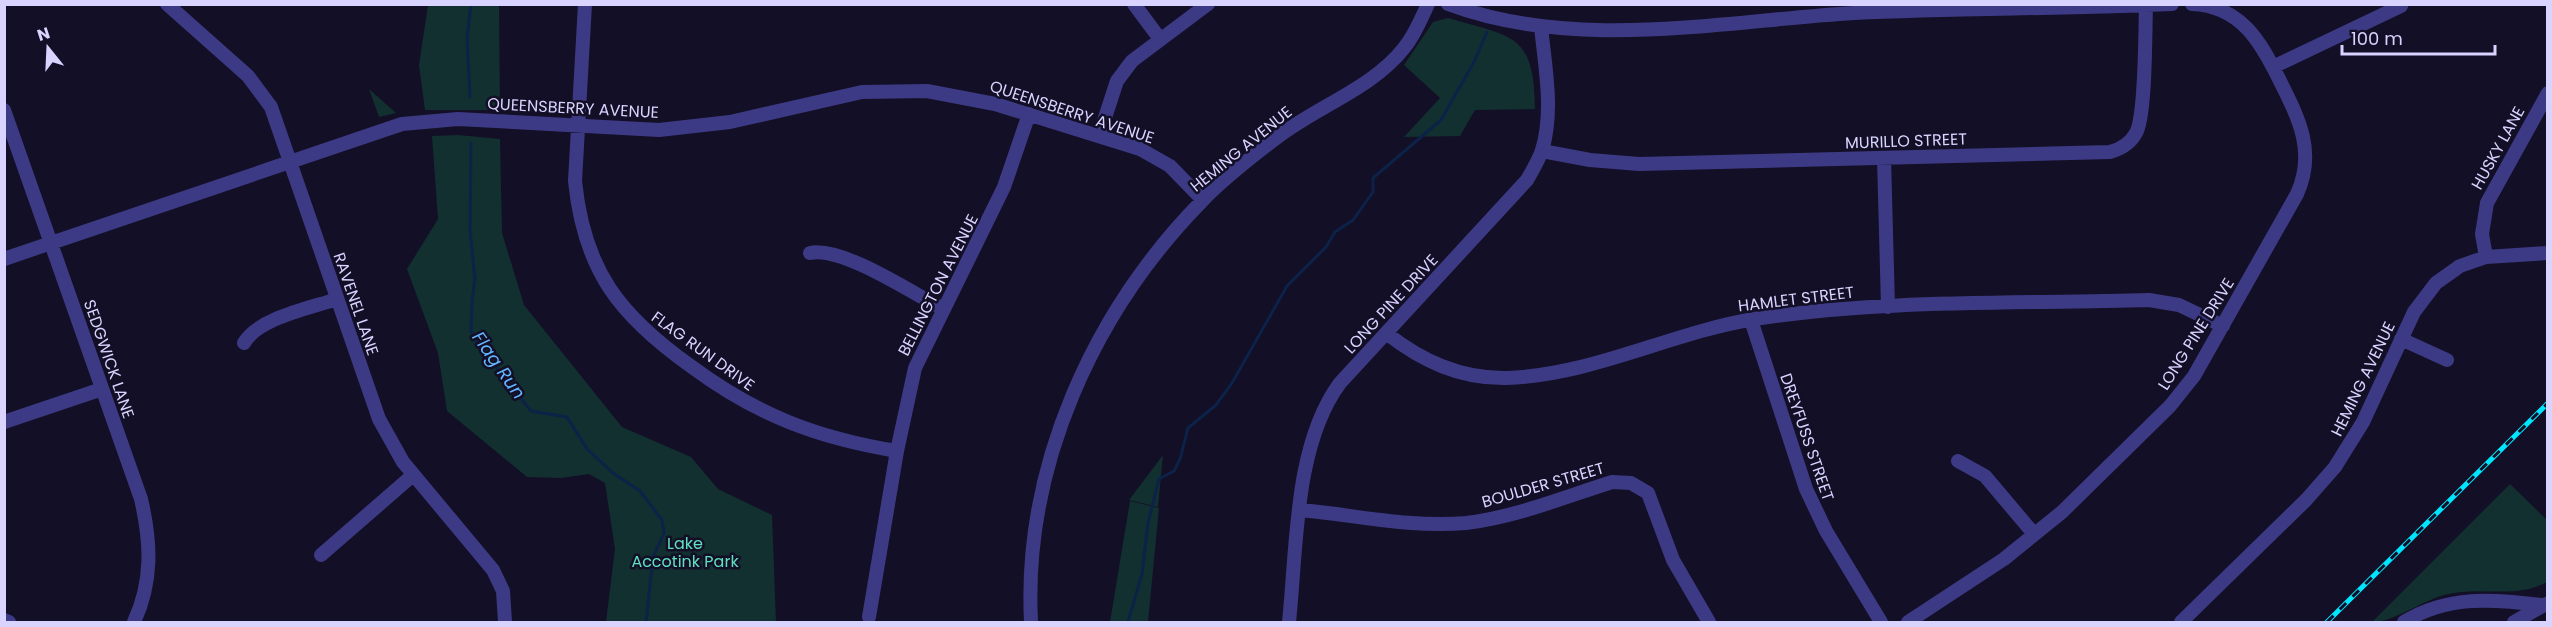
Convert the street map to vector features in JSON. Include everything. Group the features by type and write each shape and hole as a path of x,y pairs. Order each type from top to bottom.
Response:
{"street":[{"name":"RAVENEL LANE","path":"167,4 256,84 271,107 379,419 394,449 413,475 493,570 503,591 505,622"},
{"name":"FLAG RUN DRIVE","path":"585,4 575,181 578,204 589,247 610,289 641,328 715,384 756,409 827,437 897,452"},
{"path":"1134,4 1160,39"},
{"path":"1099,136 1114,88 1121,74 1132,61 1208,4"},
{"name":"HEMING AVENUE","path":"1031,622 1034,553 1044,486 1063,420 1077,385 1111,320 1131,288 1203,200 1277,137 1391,63 1413,36 1428,4"},
{"path":"1448,4 1512,22 1541,27 1692,28 1856,13 2172,4"},
{"name":"LONG PINE DRIVE","path":"1908,622 1961,589 2034,534 2088,489 2170,406 2194,376 2297,194 2305,173 2306,150 2302,128 2262,44 2242,22 2219,9 2192,4"},
{"name":"MURILLO STREET","path":"1542,151 1590,160 1639,164 2119,149 2132,140 2140,120 2146,6"},
{"path":"2273,67 2401,6"},
{"name":"LONG PINE DRIVE","path":"1289,622 1308,453 1322,411 1340,383 1518,192 1542,151 1546,103 1541,27"},
{"name":"QUEENSBERRY AVENUE","path":"4,259 381,130 423,121 458,120 633,130 695,127 762,115 836,96 892,90 957,95 1099,136 1158,158 1203,200"},
{"name":"HUSKY LANE","path":"2486,257 2482,234 2487,203 2547,93"},
{"name":"SEDGWICK LANE","path":"4,110 141,499 147,526 149,566 145,593 134,622"},
{"name":"BELLINGTON AVENUE","path":"869,617 897,452 915,368 985,230 1004,187 1029,114"},
{"path":"1884,158 1888,307"},
{"path":"810,253 821,250 844,257 943,309"},
{"name":"HEMING AVENUE","path":"2181,622 2306,500 2335,468 2363,422 2417,306 2436,283 2460,266 2486,257 2547,253"},
{"path":"244,343 255,330 266,324 337,299"},
{"name":"HAMLET STREET","path":"1386,333 1410,352 1443,368 1473,376 1507,378 1587,367 1751,320 1810,311 2149,300 2179,305 2223,326"},
{"name":"DREYFUSS STREET","path":"1751,320 1806,489 1826,531 1881,622"},
{"path":"2401,339 2447,360"},
{"path":"4,422 102,389"},
{"path":"1958,461 1985,476 2034,534"},
{"path":"321,555 413,475"},
{"name":"BOULDER STREET","path":"1300,510 1427,523 1463,523 1500,516 1612,482 1631,483 1639,486 1652,501 1673,560 1709,622"},
{"path":"2404,622 2428,610 2467,600 2490,599 2545,604"},
{"path":"2514,622 2545,604"},
{"path":"4,620 9,622"}],"green space":[{"path":"428,5 499,5 500,110 425,110 419,65"},
{"path":"1448,18 1504,35 1516,42 1530,65 1534,84 1535,109 1475,110 1460,136 1404,137 1440,98 1404,65 1433,22"},
{"path":"369,89 396,113 379,117"},
{"name":"Lake Accotink Park","path":"458,135 500,139 502,233 524,305 622,427 691,457 718,489 772,515 776,622 606,622 615,549 605,483 589,474 561,478 527,477 447,411 438,353 407,269 438,219 432,136"},
{"path":"1163,455 1158,507 1129,500"},
{"path":"2510,484 2547,520 2547,582 2522,590 2457,592 2426,602 2388,619 2372,622"},
{"path":"1130,501 1159,508 1148,622 1110,622"}],"waterway":[{"name":"Flag Run","path":"470,97 467,38 471,4"},
{"path":"1128,622 1142,574 1148,523 1159,479 1174,471 1180,459 1188,428 1216,405 1232,383 1287,286 1326,247 1335,232 1353,220 1373,192 1373,178 1441,120 1475,60 1487,32"},
{"name":"Flag Run","path":"471,143 470,230 475,279 471,330 478,344 531,411 567,417 587,449 613,473 640,491 662,520 664,533 653,557 646,622"}],"railway":[{"path":"2327,622 2548,403"}]}
